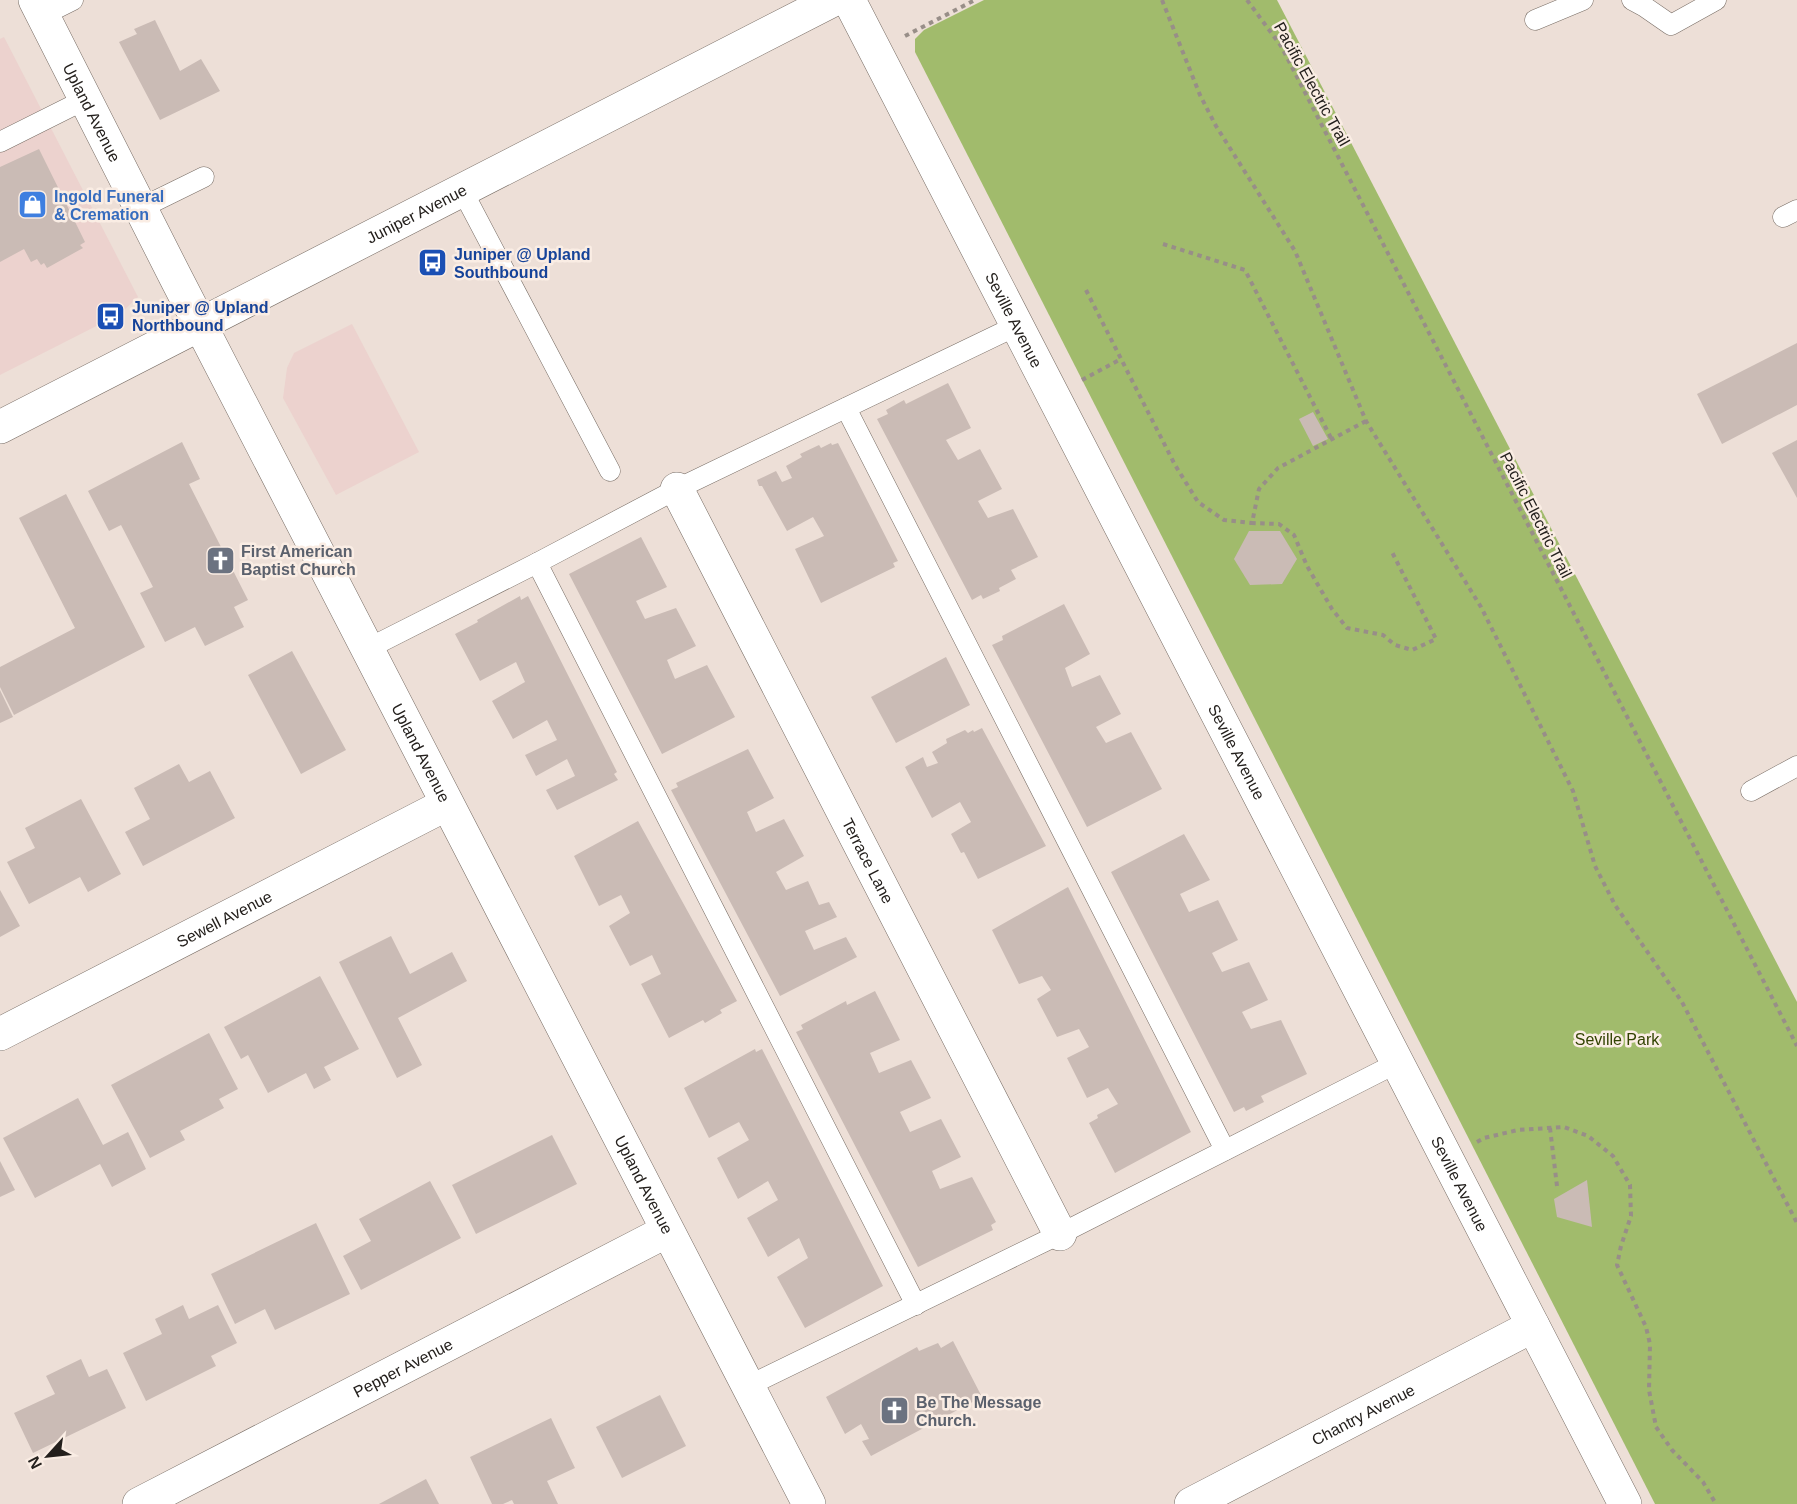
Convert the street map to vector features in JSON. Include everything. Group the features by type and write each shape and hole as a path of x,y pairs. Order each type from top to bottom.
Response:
{"street":[{"name":"Juniper Avenue","path":"0,427 833,0"},
{"name":"Seville Avenue","path":"849,0 1625,1504"},
{"name":"Upland Avenue","path":"39,8 200,325 809,1504"},
{"name":"Terrace Lane","path":"677,489 1060,1234"},
{"name":"Sewell Avenue","path":"0,1034 447,804"},
{"name":"Pepper Avenue","path":"139,1504 668,1231"},
{"name":"Chantry Avenue","path":"1191,1504 1533,1326"}],"lane":[{"path":"39,8 73,0"},
{"path":"1535,20 1583,0"},
{"path":"1632,0 1671,25 1716,0"},
{"path":"0,142 86,99"},
{"path":"141,208 204,177"},
{"path":"462,190 610,471"},
{"path":"367,649 677,489 1016,326"},
{"path":"846,408 1225,1150"},
{"path":"537,563 916,1305"},
{"path":"1751,791 1797,766"},
{"path":"748,1386 1060,1234 1397,1063"}],"path":[{"path":"904,36 975,0"},
{"path":"1162,0 1200,95 1216,126 1295,251 1366,421 1476,595 1573,791 1594,866 1615,905 1682,1002 1797,1223"},
{"name":"Pacific Electric Trail","path":"1247,0 1281,46 1797,1046"},
{"path":"1163,244 1245,270 1332,440"},
{"path":"1086,290 1175,465 1198,502 1224,520 1279,524 1294,535 1307,566 1332,609 1347,628 1383,635 1395,645 1412,650 1436,639 1392,552"},
{"path":"1082,380 1121,359"},
{"path":"1252,523 1258,489 1278,468 1366,421"},
{"path":"1550,1128 1557,1186"},
{"path":"1474,1143 1484,1138 1518,1130 1564,1128 1588,1136 1613,1156 1630,1185 1631,1216 1617,1265 1640,1312 1650,1344 1649,1390 1656,1427 1672,1450 1703,1482 1716,1504"}],"shaded area":[{"path":"4,37 138,297 120,314 0,375 0,39"},
{"path":"352,324 419,452 336,495 283,398 287,368 294,353"}],"green space":[{"name":"Seville Park","path":"984,0 1277,0 1797,1002 1797,1504 1655,1504 915,52 915,39 924,30"}],"building":[{"path":"155,20 180,71 201,59 220,91 160,120 119,42 137,34 134,29"},
{"name":"Ingold Funeral & Cremation","path":"39,149 85,242 80,245 83,248 47,268 37,259 31,262 24,249 0,262 0,167"},
{"path":"1797,343 1797,405 1722,444 1697,394"},
{"path":"948,383 971,428 946,440 958,460 980,449 1002,489 978,501 988,518 1013,509 1038,557 1011,570 1016,579 999,588 1000,591 983,599 981,595 972,600 877,419 888,414 886,410 904,400 906,404"},
{"path":"1313,412 1328,439 1313,446 1299,419"},
{"path":"1797,440 1797,498 1772,453"},
{"path":"182,442 200,479 189,484 248,600 234,607 244,627 205,646 195,627 165,642 140,593 153,587 121,525 109,531 88,491"},
{"path":"831,443 832,445 838,443 898,561 893,563 895,567 821,603 795,549 824,536 813,517 787,531 757,480 776,471 782,482 792,478 786,466 802,457 800,454 819,445 821,448"},
{"path":"66,494 145,647 14,715 0,687 0,667 75,628 19,518"},
{"path":"1249,531 1280,531 1297,559 1282,584 1250,585 1234,559"},
{"path":"641,537 667,587 636,601 645,619 676,608 696,646 667,660 675,679 707,665 735,717 662,754 569,574"},
{"path":"520,596 521,600 528,596 617,772 614,774 618,780 557,810 546,790 575,776 567,759 536,776 525,755 557,740 547,720 513,739 492,701 525,682 516,662 480,681 455,634"},
{"path":"1064,604 1090,654 1065,668 1072,687 1100,675 1121,714 1096,727 1106,743 1131,732 1162,789 1087,827 992,645 1003,640 1002,636"},
{"path":"292,651 346,750 301,774 248,675"},
{"path":"946,657 970,705 896,743 871,697"},
{"path":"0,690 13,717 0,723"},
{"path":"982,728 1046,846 978,879 964,852 961,853 951,834 971,822 960,802 932,818 905,767 923,757 927,767 938,763 932,752 947,743 946,739 965,730 968,733"},
{"path":"748,749 774,798 747,812 756,832 784,819 804,856 776,872 786,890 808,881 819,905 829,902 837,917 805,931 814,950 846,937 857,957 780,996 671,790 678,787 676,783"},
{"path":"179,764 189,782 210,771 235,818 143,866 125,832 150,819 134,788"},
{"path":"81,799 121,874 88,892 80,877 29,904 7,862 35,848 25,828"},
{"path":"638,821 737,1001 720,1010 722,1013 705,1023 703,1020 669,1038 641,984 661,974 652,955 630,966 609,926 630,913 621,895 599,906 574,856"},
{"path":"1184,834 1210,880 1180,894 1189,912 1218,900 1238,940 1212,953 1222,972 1249,962 1268,1000 1242,1012 1251,1029 1281,1020 1307,1074 1261,1096 1264,1102 1246,1111 1244,1107 1234,1112 1111,872"},
{"path":"1068,887 1191,1132 1115,1173 1089,1123 1098,1118 1097,1115 1118,1104 1108,1088 1087,1098 1067,1058 1089,1047 1079,1029 1057,1037 1037,999 1051,990 1042,976 1019,984 992,930"},
{"path":"0,890 20,926 0,937"},
{"path":"391,936 410,974 452,952 467,981 398,1018 422,1065 397,1078 339,962"},
{"path":"320,976 359,1049 324,1067 331,1080 314,1089 306,1073 268,1093 248,1055 241,1059 224,1027"},
{"path":"875,991 900,1040 870,1053 879,1073 911,1060 931,1098 900,1112 910,1132 941,1119 961,1157 932,1171 940,1189 972,1177 996,1222 991,1225 993,1230 918,1267 796,1032 803,1029 801,1025 846,1001 847,1005"},
{"path":"209,1033 238,1089 219,1099 224,1108 180,1131 185,1140 150,1158 111,1085"},
{"path":"755,1049 756,1052 762,1049 883,1286 805,1328 777,1277 808,1258 799,1238 768,1257 747,1218 778,1200 768,1181 738,1199 717,1158 749,1140 739,1122 709,1138 684,1088"},
{"path":"78,1098 103,1145 128,1132 146,1169 112,1187 100,1164 35,1198 3,1138"},
{"path":"552,1135 577,1184 476,1234 452,1185"},
{"path":"0,1161 15,1190 0,1197"},
{"path":"1587,1180 1592,1227 1557,1217 1554,1199"},
{"path":"430,1181 461,1238 361,1290 343,1256 371,1241 359,1219"},
{"path":"316,1223 350,1294 275,1330 265,1309 235,1324 211,1274"},
{"path":"183,1305 189,1319 218,1305 237,1343 211,1356 216,1366 146,1401 123,1353 162,1334 155,1319"},
{"name":"Be The Message Church.","path":"953,1341 982,1397 871,1456 862,1441 869,1439 861,1424 845,1434 826,1397 917,1347 919,1351 938,1343 941,1348"},
{"path":"81,1359 89,1377 107,1369 126,1408 33,1453 14,1413 55,1394 46,1376"},
{"path":"660,1395 686,1446 622,1478 596,1427"},
{"path":"551,1418 575,1468 547,1481 558,1504 514,1504 512,1500 503,1504 492,1504 470,1457"},
{"path":"426,1479 439,1504 379,1504"}],"place":[{"name":"Ingold Funeral & Cremation","path":"33,205"},
{"name":"Juniper @ Upland Southbound","path":"433,263"},
{"name":"Juniper @ Upland Northbound","path":"111,316"},
{"name":"First American Baptist Church","path":"220,560"},
{"name":"Be The Message Church.","path":"895,1411"}]}
